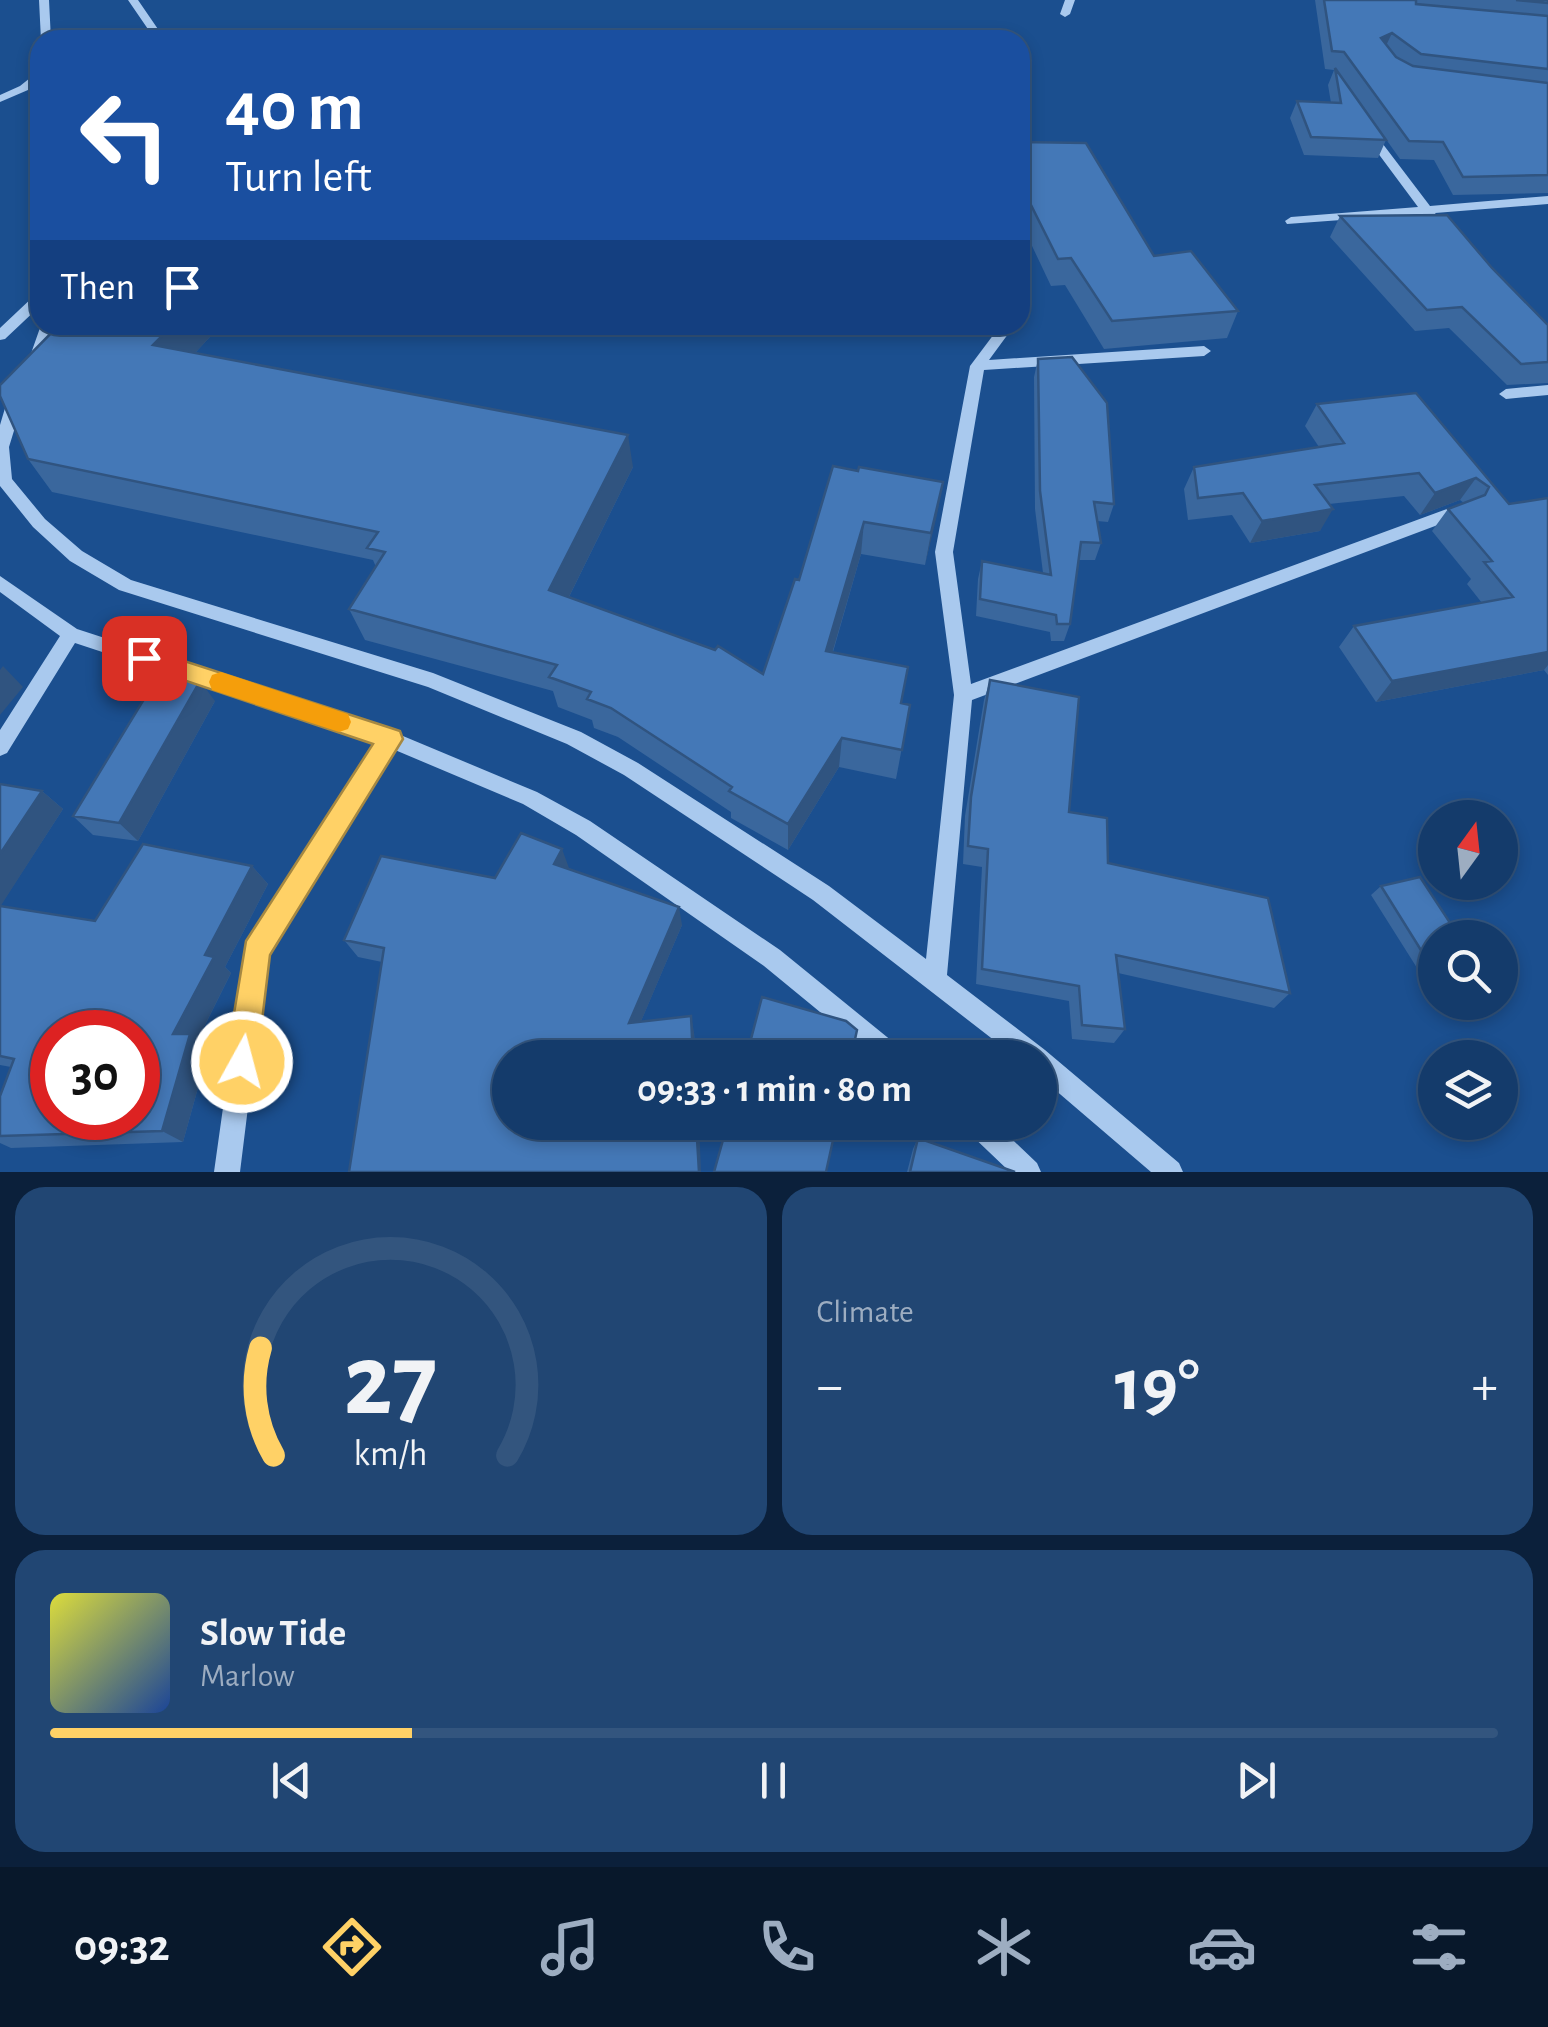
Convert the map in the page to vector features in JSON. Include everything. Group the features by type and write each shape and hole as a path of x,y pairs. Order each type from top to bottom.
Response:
{"street":[{"path":"44,0 46,30"},
{"path":"133,0 154,30"},
{"path":"1064,14 1070,0"},
{"path":"0,99 30,82"},
{"path":"1365,127 1458,250"},
{"path":"1291,221 1548,200"},
{"path":"0,336 30,308"},
{"path":"45,335 15,400 0,447 4,480 39,524 76,556 124,585 433,682 574,738 631,770 821,893 1013,1040"},
{"path":"935,980 962,696 944,552 977,366 1000,335"},
{"path":"977,366 1204,351"},
{"path":"1506,394 1548,390"},
{"path":"962,696 1461,510"},
{"path":"0,584 71,634 391,739 530,798 583,828 772,958 873,1040"},
{"path":"0,747 71,634"},
{"path":"227,1172 256,951 391,739"},
{"path":"1057,1075 1170,1172"},
{"path":"995,1140 1028,1172"}],"building":[{"path":"1324,0 1416,0 1416,4 1548,16 1548,69 1421,54 1392,33 1381,38 1396,57 1413,66 1548,83 1548,175 1463,177 1443,142 1409,141 1344,52 1332,51"},
{"path":"1335,68 1386,140 1311,137 1297,101 1341,103"},
{"path":"1030,142 1086,143 1154,256 1191,251 1238,311 1112,321 1071,258 1058,259 1030,203"},
{"path":"1447,215 1548,325 1548,362 1521,364 1462,307 1427,310 1340,216"},
{"path":"49,335 163,335 153,345 628,435 549,590 715,650 718,646 763,674 795,579 799,580 833,466 943,482 931,533 864,522 826,651 908,667 901,703 910,705 902,750 842,738 788,824 729,791 732,787 611,708 587,699 591,692 549,677 557,665 349,609 385,552 367,548 378,532 28,459 0,396 0,385"},
{"path":"1072,357 1107,403 1114,504 1094,502 1101,543 1081,542 1070,624 1057,624 1056,615 980,599 982,561 1051,575 1040,491 1038,359"},
{"path":"1416,393 1509,504 1548,498 1548,652 1392,681 1354,626 1513,597 1484,562 1492,561 1448,509 1485,495 1489,487 1476,478 1435,493 1419,473 1315,485 1333,509 1262,521 1243,493 1198,498 1194,467 1344,443 1317,404"},
{"path":"158,676 200,681 119,823 73,816"},
{"path":"990,680 1079,697 1069,812 1107,818 1108,863 1268,898 1290,993 1116,955 1125,1029 1082,1025 1079,986 982,969 988,849 968,846 971,797"},
{"path":"0,784 42,791 0,854"},
{"path":"521,833 562,849 554,864 679,907 629,1023 691,1016 692,1040 492,1040 492,1140 697,1140 699,1172 349,1172 384,948 344,940 381,856 495,878"},
{"path":"143,844 252,866 205,955 214,957 173,1034 190,1034 162,1131 160,1010 30,1010 30,1135 0,1136 0,1096 14,1059 0,1056 0,906 95,921"},
{"path":"1418,877 1418,900 1435,900 1448,920 1418,920 1418,945 1381,886"},
{"path":"762,997 846,1021 857,1030 855,1040 751,1040"},
{"path":"723,1140 833,1140 826,1172 714,1172"},
{"path":"918,1140 924,1140 1015,1172 910,1172"}],"slow traffic":[{"path":"221,682 339,722"}],"route":[{"path":"144,658 391,739 256,951 242,1062"}]}
